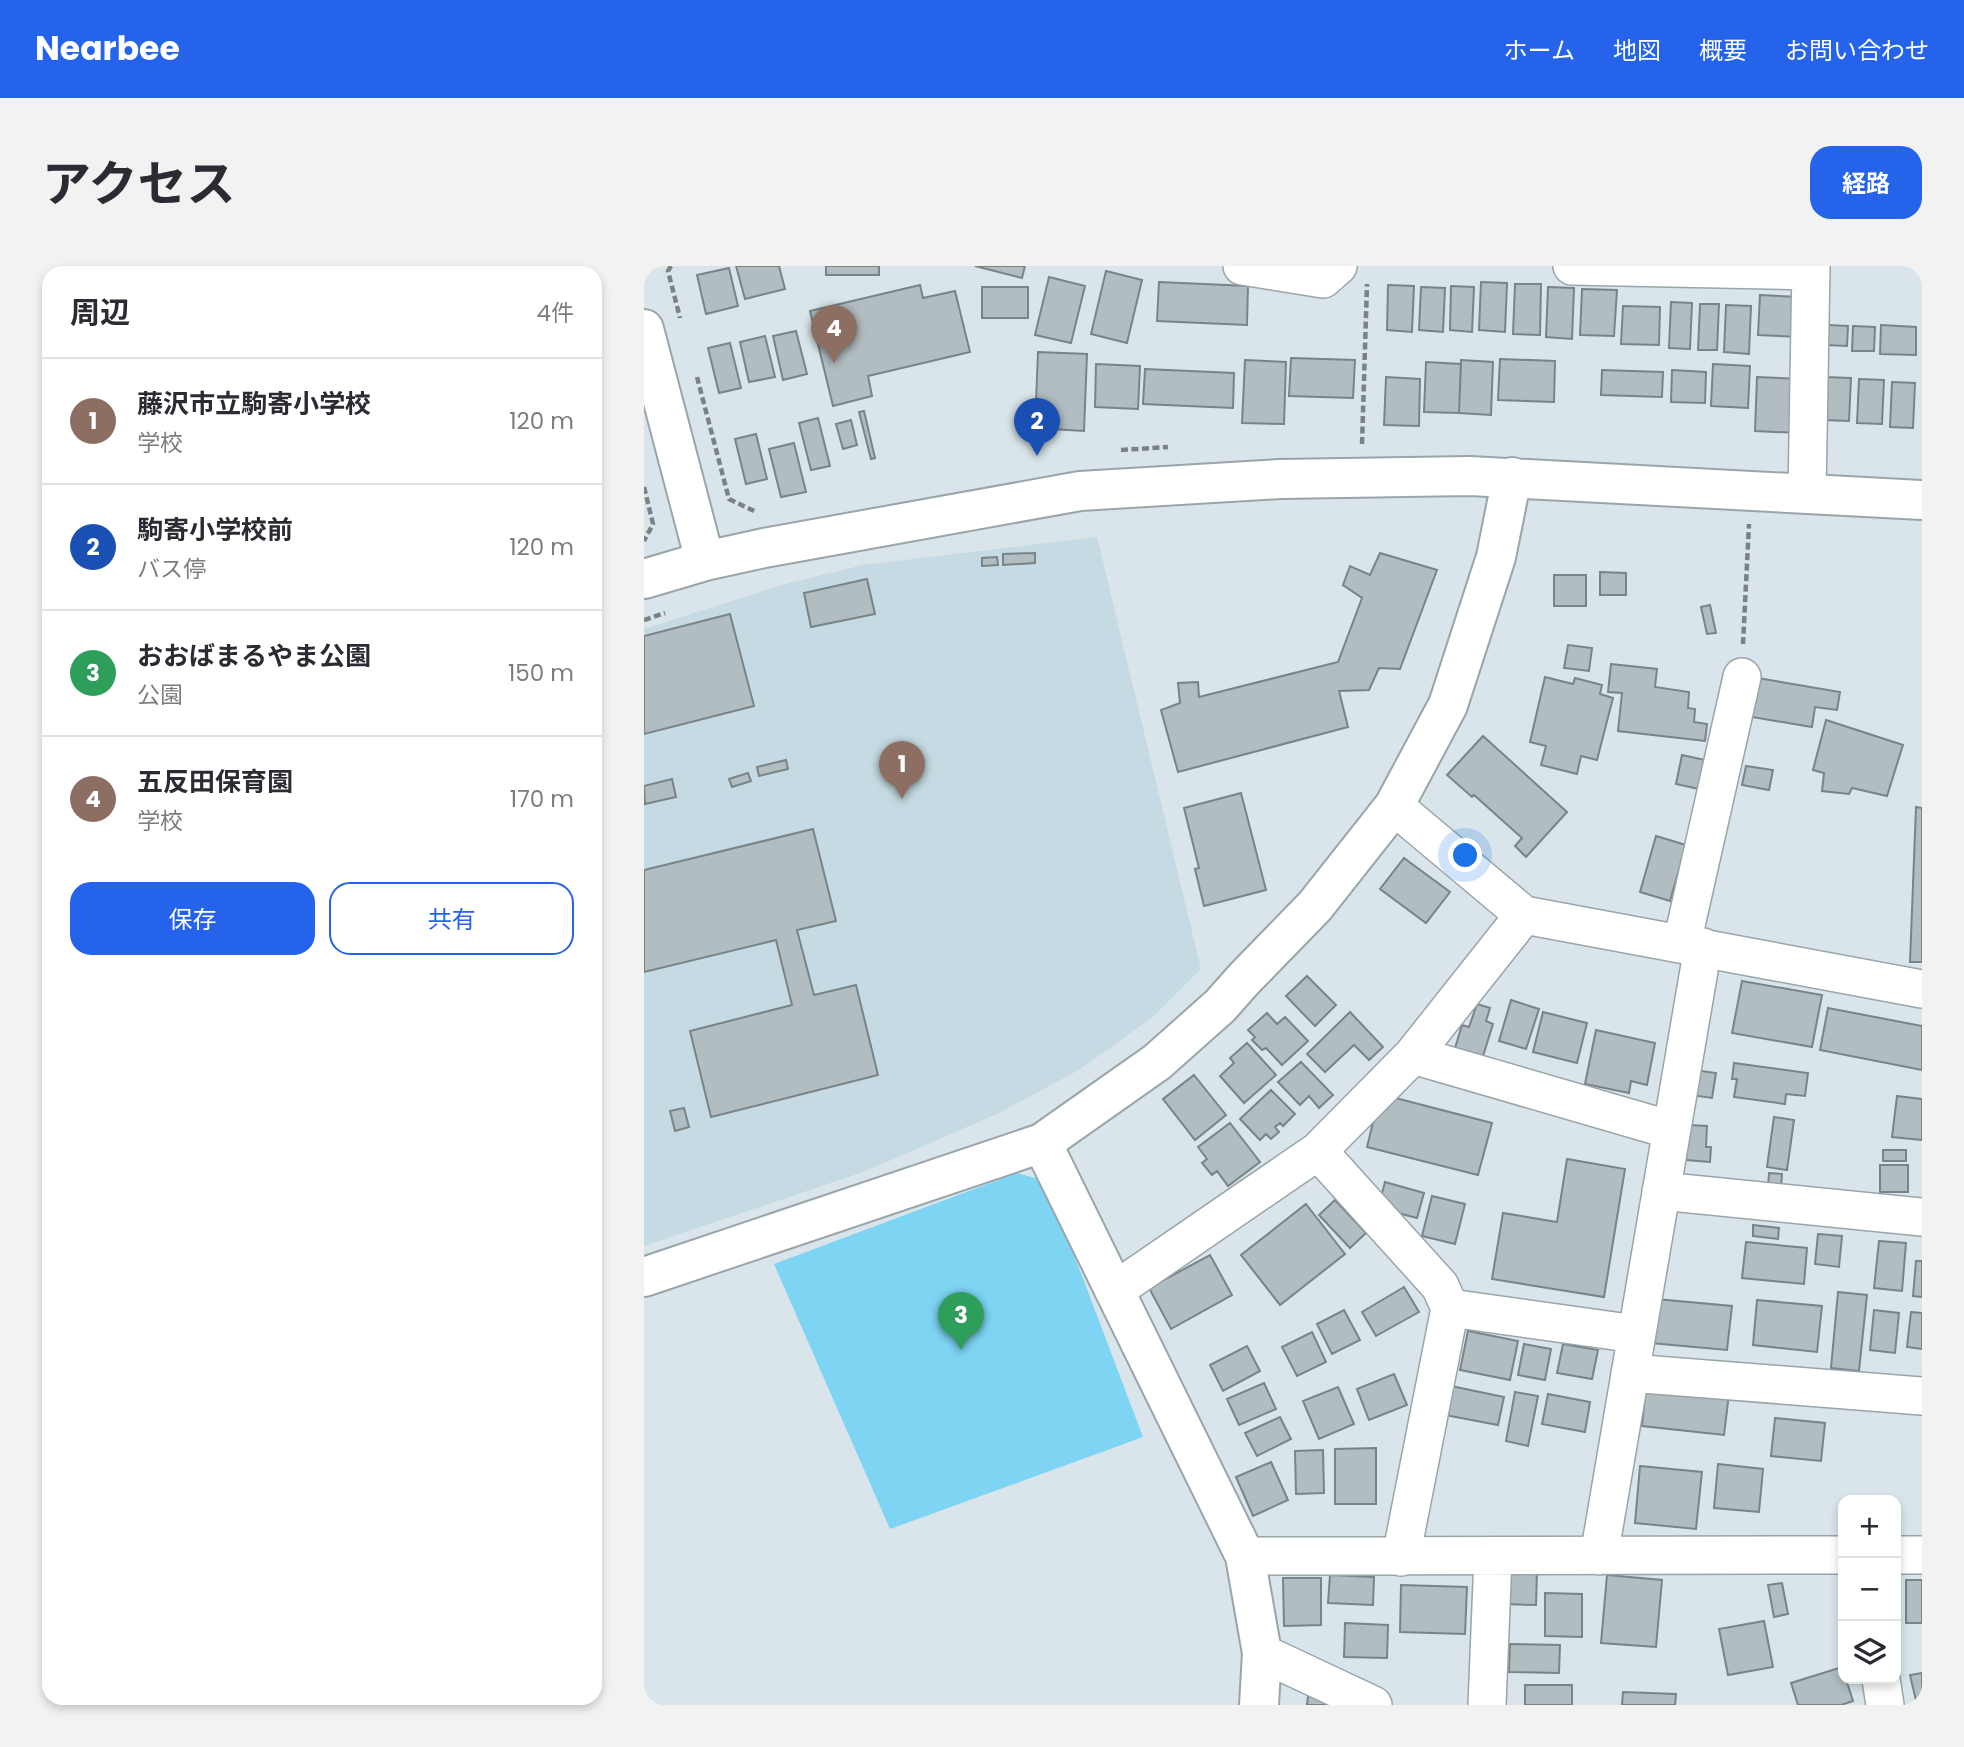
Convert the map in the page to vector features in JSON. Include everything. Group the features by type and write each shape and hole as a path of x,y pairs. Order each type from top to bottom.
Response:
{"street":[{"path":"1242,266 1322,279 1352,273"},
{"path":"1572,266 1811,268 1807,494"},
{"path":"644,329 705,561"},
{"path":"644,579 705,561 764,548 1080,491 1280,479 1470,475 1922,500"},
{"path":"644,1277 1042,1143 1157,1062 1220,1006 1315,906 1394,806 1448,705 1496,557 1512,477"},
{"path":"1599,1556 1671,1130 1692,945 1742,677"},
{"path":"1394,806 1524,915 1922,989"},
{"path":"1114,1291 1318,1151 1413,1055 1524,915"},
{"path":"1413,1055 1671,1130"},
{"path":"1042,1143 1244,1556 1262,1653 1259,1705"},
{"path":"1318,1151 1440,1286 1450,1308 1401,1556"},
{"path":"1661,1191 1922,1217"},
{"path":"1450,1308 1636,1334"},
{"path":"1630,1373 1922,1396"},
{"path":"1244,1556 1838,1555"},
{"path":"1901,1555 1922,1555"},
{"path":"1487,1705 1493,1556"},
{"path":"1262,1653 1373,1705"},
{"path":"1882,1684 1885,1705"}],"path":[{"path":"671,266 668,271 682,325"},
{"path":"1349,446 1362,446 1352,273"},
{"path":"693,365 729,499 756,512 769,510"},
{"path":"1110,452 1177,447"},
{"path":"644,487 653,524 644,542"},
{"path":"1735,524 1762,525"},
{"path":"1742,677 1749,524"}],"shaded area":[{"path":"1097,537 1201,969 1153,1017 1079,1070 999,1113 866,1171 644,1246 644,629 785,584 863,565"},
{"path":"1017,1173 1046,1181 1143,1437 890,1529 774,1264"}],"building":[{"path":"736,266 779,266 785,289 745,299"},
{"path":"826,266 879,266 879,275 826,275"},
{"path":"975,266 1025,266 1022,278"},
{"path":"729,268 738,306 706,314 697,275"},
{"path":"1106,271 1142,280 1127,343 1091,334"},
{"path":"1049,277 1085,286 1071,343 1035,335"},
{"path":"1159,282 1248,286 1247,325 1157,321"},
{"path":"1481,282 1507,283 1505,332 1479,330"},
{"path":"1515,284 1541,284 1540,335 1513,334"},
{"path":"920,285 923,298 955,291 970,352 868,376 872,396 833,406 810,311"},
{"path":"1388,285 1414,286 1412,332 1387,330"},
{"path":"1451,286 1474,287 1472,332 1450,330"},
{"path":"982,287 1028,287 1028,318 982,318"},
{"path":"1421,287 1445,288 1443,332 1419,330"},
{"path":"1548,287 1574,288 1572,339 1546,337"},
{"path":"1582,289 1617,290 1614,336 1580,335"},
{"path":"1760,295 1800,297 1798,337 1758,335"},
{"path":"1671,302 1692,303 1690,349 1669,348"},
{"path":"1700,304 1719,304 1717,350 1698,350"},
{"path":"1726,305 1751,306 1749,354 1724,352"},
{"path":"1623,306 1660,307 1659,345 1621,344"},
{"path":"1827,325 1848,326 1847,346 1826,345"},
{"path":"1881,325 1916,327 1916,355 1880,354"},
{"path":"1853,326 1875,327 1874,351 1852,351"},
{"path":"796,331 807,374 783,380 773,336"},
{"path":"765,336 775,377 749,382 740,342"},
{"path":"730,343 741,388 719,393 708,348"},
{"path":"1038,352 1087,354 1084,431 1035,428"},
{"path":"1291,358 1355,360 1353,398 1289,396"},
{"path":"1500,359 1555,361 1554,402 1498,400"},
{"path":"1245,360 1286,362 1284,424 1242,423"},
{"path":"1461,360 1493,362 1491,415 1459,413"},
{"path":"1426,362 1461,364 1459,413 1424,412"},
{"path":"1096,364 1140,366 1138,409 1095,407"},
{"path":"1713,364 1750,366 1748,408 1711,406"},
{"path":"1145,369 1234,373 1233,408 1143,404"},
{"path":"1602,370 1663,372 1662,397 1601,395"},
{"path":"1672,370 1706,372 1705,403 1671,402"},
{"path":"1386,377 1420,379 1419,426 1384,425"},
{"path":"1757,377 1801,379 1799,433 1755,431"},
{"path":"1824,377 1851,378 1849,421 1823,420"},
{"path":"1859,379 1884,380 1882,424 1857,423"},
{"path":"1892,382 1915,383 1913,428 1890,427"},
{"path":"864,411 875,458 871,459 859,412"},
{"path":"818,418 830,466 811,470 799,423"},
{"path":"851,420 857,445 843,449 836,424"},
{"path":"756,434 767,479 746,484 735,439"},
{"path":"794,443 806,492 781,497 769,449"},
{"path":"1035,553 1035,563 1003,565 1003,554"},
{"path":"1380,553 1437,570 1400,669 1379,668 1369,690 1339,691 1348,727 1178,772 1161,710 1180,703 1178,683 1198,682 1199,697 1338,662 1362,598 1343,585 1350,566 1370,575"},
{"path":"997,557 998,565 982,566 982,558"},
{"path":"1600,572 1626,573 1626,595 1600,595"},
{"path":"1554,575 1586,575 1586,606 1554,606"},
{"path":"867,579 875,614 811,627 804,593"},
{"path":"1710,605 1716,633 1707,634 1701,607"},
{"path":"730,614 754,706 644,734 644,636"},
{"path":"1568,645 1592,648 1589,671 1564,668"},
{"path":"1611,664 1657,669 1655,687 1689,692 1688,708 1695,709 1694,722 1707,724 1705,741 1618,731 1622,693 1608,692"},
{"path":"1545,677 1573,684 1575,678 1602,685 1600,694 1613,698 1597,760 1581,756 1577,774 1541,765 1546,746 1530,742"},
{"path":"1758,678 1840,692 1837,710 1815,707 1812,727 1752,717"},
{"path":"1826,720 1903,745 1887,796 1852,788 1849,794 1822,791 1824,773 1813,770"},
{"path":"1483,736 1567,812 1526,857 1515,846 1522,838 1447,775"},
{"path":"1682,755 1705,760 1699,789 1676,784"},
{"path":"786,760 788,769 759,776 757,767"},
{"path":"1746,766 1773,770 1769,790 1742,785"},
{"path":"748,773 751,781 732,787 729,779"},
{"path":"672,779 676,797 645,804 644,786"},
{"path":"1241,793 1266,890 1204,906 1195,869 1199,868 1184,808"},
{"path":"1916,807 1922,808 1922,962 1910,962"},
{"path":"813,829 836,921 797,930 814,995 856,985 878,1075 711,1117 690,1031 792,1005 776,940 644,972 644,870"},
{"path":"1656,836 1686,845 1670,901 1640,892"},
{"path":"1404,858 1450,892 1426,923 1380,889"},
{"path":"1307,976 1336,1005 1315,1026 1286,996"},
{"path":"1742,981 1822,995 1812,1047 1732,1033"},
{"path":"1511,1000 1539,1009 1526,1049 1499,1041"},
{"path":"1477,1004 1490,1008 1486,1021 1493,1024 1483,1056 1455,1048 1462,1025 1469,1027"},
{"path":"1828,1008 1922,1026 1922,1070 1820,1050"},
{"path":"1350,1012 1383,1047 1369,1060 1354,1045 1325,1072 1307,1054"},
{"path":"1543,1012 1587,1023 1577,1063 1533,1052"},
{"path":"1267,1013 1277,1024 1285,1017 1308,1041 1282,1065 1266,1048 1262,1050 1252,1040 1255,1037 1248,1030"},
{"path":"1596,1030 1655,1043 1647,1085 1631,1081 1629,1093 1585,1084"},
{"path":"1247,1043 1276,1075 1244,1103 1220,1076 1234,1063 1230,1058"},
{"path":"1301,1062 1333,1095 1319,1108 1309,1096 1300,1105 1278,1082"},
{"path":"1734,1063 1808,1073 1805,1096 1786,1094 1785,1104 1734,1097 1737,1079 1732,1079"},
{"path":"1694,1070 1716,1073 1712,1098 1690,1095"},
{"path":"1194,1075 1226,1115 1195,1140 1163,1099"},
{"path":"1271,1090 1295,1114 1283,1126 1280,1123 1275,1127 1279,1132 1271,1139 1266,1134 1260,1140 1240,1119"},
{"path":"1380,1094 1492,1123 1478,1175 1367,1147"},
{"path":"1897,1096 1922,1099 1922,1140 1892,1137"},
{"path":"684,1108 689,1127 675,1131 670,1111"},
{"path":"1774,1117 1794,1120 1787,1170 1767,1167"},
{"path":"1230,1123 1260,1162 1228,1186 1217,1171 1212,1175 1202,1163 1207,1159 1198,1147"},
{"path":"1689,1125 1707,1126 1706,1147 1711,1147 1710,1162 1686,1160"},
{"path":"1883,1150 1906,1150 1906,1161 1883,1161"},
{"path":"1567,1159 1625,1169 1604,1297 1492,1279 1503,1213 1557,1222"},
{"path":"1880,1165 1908,1165 1908,1192 1880,1192"},
{"path":"1769,1173 1782,1174 1781,1187 1768,1187"},
{"path":"1385,1182 1424,1193 1417,1218 1378,1208"},
{"path":"1432,1196 1465,1204 1455,1244 1422,1236"},
{"path":"1335,1200 1366,1233 1350,1248 1319,1215"},
{"path":"1306,1204 1345,1254 1280,1305 1241,1255"},
{"path":"1753,1225 1779,1228 1778,1239 1753,1236"},
{"path":"1818,1234 1842,1236 1839,1267 1815,1264"},
{"path":"1879,1241 1906,1243 1902,1291 1874,1288"},
{"path":"1746,1242 1807,1248 1804,1284 1742,1278"},
{"path":"1210,1255 1232,1295 1171,1329 1149,1288"},
{"path":"1916,1261 1922,1261 1922,1297 1913,1296"},
{"path":"1404,1287 1419,1312 1376,1336 1362,1312"},
{"path":"1838,1292 1867,1295 1859,1371 1831,1368"},
{"path":"1656,1299 1732,1306 1727,1350 1651,1343"},
{"path":"1757,1300 1822,1306 1817,1352 1753,1345"},
{"path":"1344,1310 1360,1340 1332,1354 1317,1324"},
{"path":"1874,1310 1899,1313 1895,1353 1870,1350"},
{"path":"1911,1312 1922,1313 1922,1349 1907,1347"},
{"path":"1468,1331 1518,1341 1510,1380 1460,1370"},
{"path":"1312,1332 1326,1362 1297,1376 1282,1347"},
{"path":"1524,1344 1551,1349 1545,1380 1518,1375"},
{"path":"1563,1344 1598,1350 1592,1379 1557,1373"},
{"path":"1247,1346 1260,1371 1223,1391 1210,1365"},
{"path":"1394,1374 1407,1405 1369,1420 1357,1389"},
{"path":"1264,1383 1276,1409 1239,1425 1227,1399"},
{"path":"1451,1386 1504,1397 1498,1425 1445,1415"},
{"path":"1646,1386 1729,1394 1724,1435 1642,1426"},
{"path":"1338,1387 1354,1424 1319,1439 1303,1401"},
{"path":"1515,1392 1538,1396 1528,1446 1506,1441"},
{"path":"1548,1394 1590,1402 1585,1432 1542,1424"},
{"path":"1280,1417 1291,1439 1257,1456 1245,1433"},
{"path":"1775,1418 1825,1423 1821,1461 1771,1456"},
{"path":"1376,1448 1376,1504 1335,1504 1335,1449"},
{"path":"1323,1450 1324,1493 1296,1494 1295,1451"},
{"path":"1271,1462 1288,1500 1253,1516 1236,1477"},
{"path":"1718,1464 1763,1469 1759,1512 1714,1508"},
{"path":"1640,1466 1702,1472 1696,1529 1635,1523"},
{"path":"1504,1570 1537,1571 1536,1605 1503,1604"},
{"path":"1330,1575 1374,1577 1373,1605 1328,1603"},
{"path":"1607,1575 1662,1580 1656,1647 1601,1643"},
{"path":"1283,1578 1321,1578 1321,1625 1284,1626"},
{"path":"1906,1580 1922,1580 1922,1623 1906,1623"},
{"path":"1782,1583 1788,1614 1774,1617 1768,1585"},
{"path":"1401,1585 1467,1587 1465,1634 1400,1632"},
{"path":"1545,1593 1582,1594 1582,1637 1545,1636"},
{"path":"1764,1621 1773,1667 1728,1675 1719,1629"},
{"path":"1345,1623 1388,1625 1387,1658 1344,1657"},
{"path":"1510,1644 1560,1645 1559,1673 1509,1672"},
{"path":"1838,1668 1838,1684 1848,1684 1853,1701 1841,1705 1798,1705 1791,1683"},
{"path":"1922,1673 1922,1705 1917,1705 1910,1675"},
{"path":"1525,1685 1572,1685 1572,1705 1525,1705"},
{"path":"1623,1692 1676,1694 1675,1705 1622,1705"},
{"path":"1308,1696 1339,1699 1338,1705 1307,1705"}],"place":[{"name":"五反田保育園","path":"834,363"},
{"name":"駒寄小学校前","path":"1037,456"},
{"name":"藤沢市立駒寄小学校","path":"902,799"},
{"name":"おおばまるやま公園","path":"961,1350"}]}
